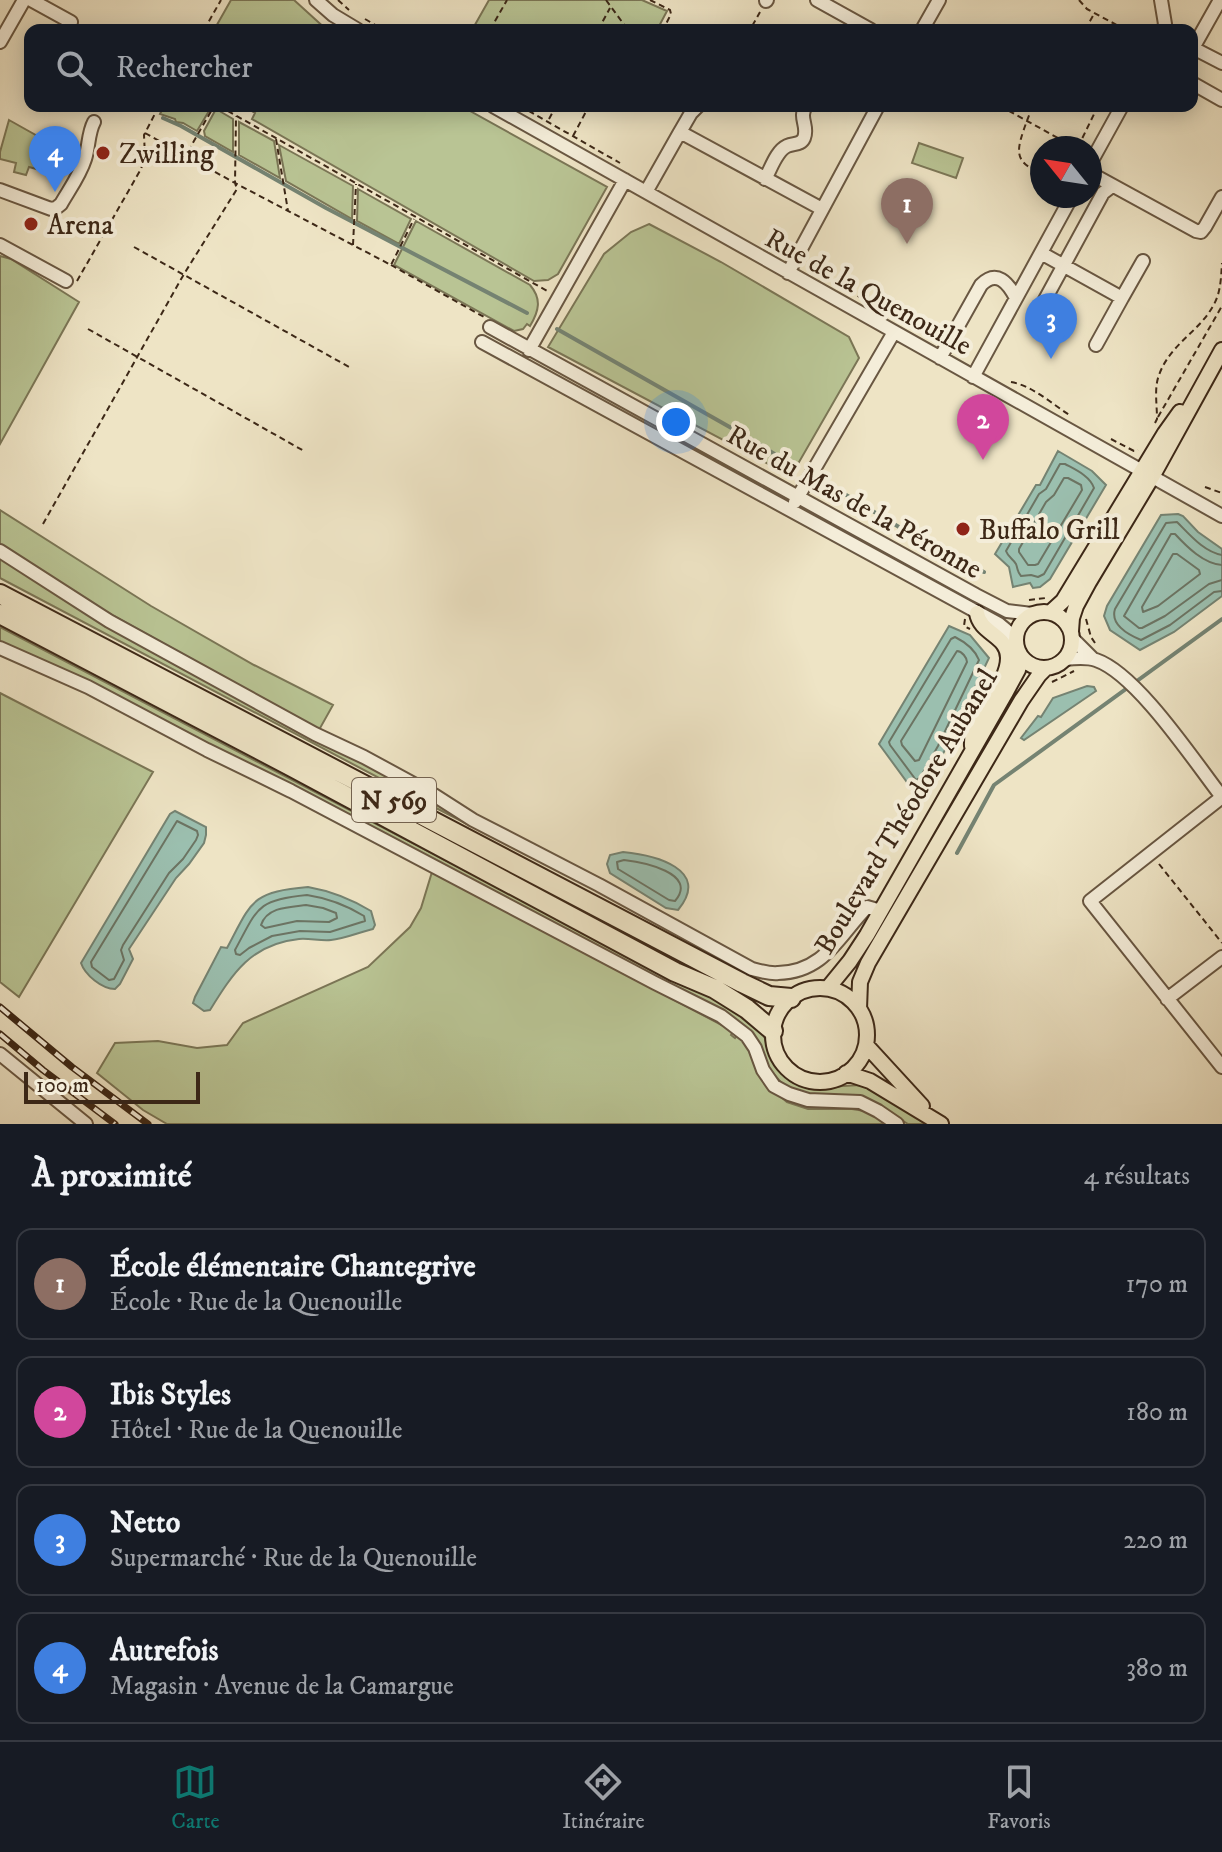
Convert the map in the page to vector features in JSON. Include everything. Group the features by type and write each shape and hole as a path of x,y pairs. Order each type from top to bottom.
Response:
{"highway":[{"name":"N 569","path":"0,594 742,983 769,996 791,998"},
{"name":"N 569","path":"0,614 675,972 715,989 747,1009 773,1031"}],"main road":[{"path":"1072,635 1063,619 1051,612 1041,612 1032,614 1019,626 1016,641 1021,657 1035,667 1070,665 1072,648 1072,635 1072,618 1076,606 1147,474 1165,433 1211,371 1222,350"},
{"path":"1051,612 1063,601 1147,474"},
{"path":"972,752 974,727 1007,666 1008,654 1000,638 981,625 977,613"},
{"name":"Boulevard Théodore Aubanel","path":"828,988 850,961 881,911 1018,670 1021,657"},
{"name":"Boulevard Théodore Aubanel","path":"859,1009 860,982 868,963 1021,701 1046,668"},
{"path":"828,988 851,999 859,1009 865,1020 866,1045 855,1066 846,1073 833,1080 818,1082 803,1079 780,1060 774,1046 773,1031 782,1007 791,998 802,991 828,988"},
{"path":"866,1045 935,1120"},
{"path":"846,1073 870,1081 935,1120"}],"street":[{"path":"0,42 24,0"},
{"path":"31,0 71,22"},
{"path":"316,0 348,24"},
{"path":"925,24 939,0"},
{"path":"1161,0 1165,24"},
{"path":"1198,40 1220,0"},
{"path":"824,2 861,24"},
{"path":"1198,51 1222,63"},
{"path":"1198,86 1222,100"},
{"name":"Rue de la Quenouille","path":"504,112 1222,516"},
{"path":"646,192 688,112"},
{"path":"765,179 779,153 786,146 803,140 802,112"},
{"path":"788,273 875,112"},
{"path":"1102,142 1119,112"},
{"path":"0,190 51,209 56,208 83,166 94,122"},
{"path":"680,132 822,209"},
{"path":"529,350 625,180"},
{"path":"1102,180 1201,232 1222,197"},
{"path":"1035,318 1103,193 1112,186"},
{"path":"973,377 1065,208"},
{"path":"0,245 66,281"},
{"path":"1041,253 1122,298"},
{"path":"1096,345 1143,261"},
{"path":"940,358 987,279 995,277 1005,282 1016,298"},
{"name":"Rue du Mas de la Péronne","path":"487,323 529,350 1007,611 1032,614"},
{"path":"790,511 894,332"},
{"name":"Rue du Mas de la Péronne","path":"482,342 1005,628 1016,641"},
{"path":"0,551 109,621 752,969 776,974 800,970 824,957 867,907 881,911"},
{"path":"1072,635 1093,659 1110,666 1142,695 1222,797 1090,901 1222,1067"},
{"path":"0,648 88,687 721,1016 747,1036 774,1086 789,1094 808,1100 860,1102 897,1124"},
{"path":"1070,665 1093,659"},
{"path":"1167,999 1222,957"},
{"path":"0,1054 86,1124"}],"path":[{"path":"207,24 221,0"},
{"path":"338,0 350,10"},
{"path":"493,24 507,0"},
{"path":"606,0 624,24"},
{"path":"650,0 670,10 666,24"},
{"path":"753,24 767,0"},
{"path":"1082,1 1095,13 1115,24"},
{"path":"601,24 611,7"},
{"path":"1089,24 1095,13"},
{"path":"361,16 374,24"},
{"path":"66,281 71,284 77,282 141,169 145,157 145,133 156,112"},
{"path":"184,158 210,112"},
{"path":"229,112 551,293"},
{"path":"531,112 622,164"},
{"path":"548,121 553,112"},
{"path":"573,136 586,112"},
{"path":"1011,112 1055,136"},
{"path":"1030,168 1018,156 1031,112"},
{"path":"1083,136 1095,112"},
{"path":"43,524 184,274 237,189 236,116"},
{"path":"145,133 184,158 391,265 487,323"},
{"path":"276,138 288,211"},
{"path":"353,245 356,183"},
{"path":"391,265 415,217"},
{"path":"134,247 351,368"},
{"path":"1214,305 1222,308 1157,419 1156,386 1166,360 1176,346 1205,319 1214,305 1222,263"},
{"path":"847,290 941,343"},
{"path":"88,329 304,451"},
{"path":"1008,382 1018,383 1064,412"},
{"path":"1205,487 1222,493"},
{"path":"1022,601 1053,596"},
{"path":"1086,618 1096,645"},
{"path":"1046,684 1062,678 1070,665"},
{"path":"1151,854 1222,943"}],"shaded area":[{"path":"231,0 294,0 320,24 217,24"},
{"path":"489,0 642,0 667,11 660,24 475,24"},
{"path":"161,112 208,112 197,131"},
{"path":"214,112 233,119 233,152 205,136 204,131"},
{"path":"472,112 607,187 558,274 548,280 534,281 252,119 255,113"},
{"path":"9,120 48,142 40,170 29,167 26,175 14,172 16,163 0,159"},
{"path":"239,122 274,141 280,178 239,155"},
{"path":"919,143 963,158 956,178 912,163"},
{"path":"279,145 353,186 352,219 286,181"},
{"path":"358,189 411,219 399,244 357,221"},
{"path":"416,221 530,285 538,305 530,326 527,324 523,329 514,331 394,265"},
{"path":"649,224 849,337 859,358 791,476 548,347 604,254 631,232"},
{"path":"0,256 11,259 79,302 0,444"},
{"path":"0,510 151,606 254,665 333,705 319,730 107,612 0,546"},
{"path":"0,556 208,677 485,829 473,827 436,808 0,578"},
{"path":"0,627 721,1002 760,1030 775,1063 794,1083 816,1088 866,1086 928,1124 908,1124 874,1103 814,1098 784,1086 766,1065 748,1031 0,644"},
{"path":"0,693 153,772 19,997 0,982"},
{"path":"432,872 733,1031 731,1035 735,1038 738,1034 747,1044 765,1083 787,1102 808,1109 871,1112 887,1124 167,1124 143,1110 97,1073 115,1043 158,1041 197,1048 227,1045 243,1023 368,967 410,927 421,908"}],"water":[{"path":"1058,451 1092,471 1106,485 1050,579 1040,587 1033,588 1030,583 1013,587 1009,567 995,554"},
{"path":"1178,514 1222,549 1222,596 1174,632 1140,650 1110,630 1104,616 1161,515"},
{"path":"949,626 970,635 989,658 920,795 912,789 879,744"},
{"path":"1087,686 1094,687 1096,691 1024,740 1021,738 1038,716 1041,717 1053,698"},
{"path":"175,811 206,827 204,843 176,878 129,949 133,959 120,984 115,989 105,987 90,976 81,963 170,814"},
{"path":"623,852 663,861 684,874 688,884 687,896 678,910 666,908 610,873 607,864 610,855"},
{"path":"308,887 341,896 371,911 375,925 373,929 336,939 299,939 268,947 245,962 210,1010 204,1011 193,1003 221,947 227,948 249,909 264,896"}],"waterway":[{"path":"163,118 527,313"},
{"path":"557,329 795,467"},
{"path":"828,484 927,544 984,572"},
{"path":"957,853 994,785 1222,619"}],"railway":[{"path":"0,1007 72,1067 148,1124"},
{"path":"0,1034 115,1124"}],"place":[{"name":"Zwilling","path":"103,153"},
{"name":"Autrefois","path":"55,192"},
{"name":"Arena","path":"31,224"},
{"name":"École élémentaire Chantegrive","path":"907,244"},
{"name":"Netto","path":"1051,359"},
{"name":"Ibis Styles","path":"983,460"},
{"name":"Buffalo Grill","path":"963,529"}]}
